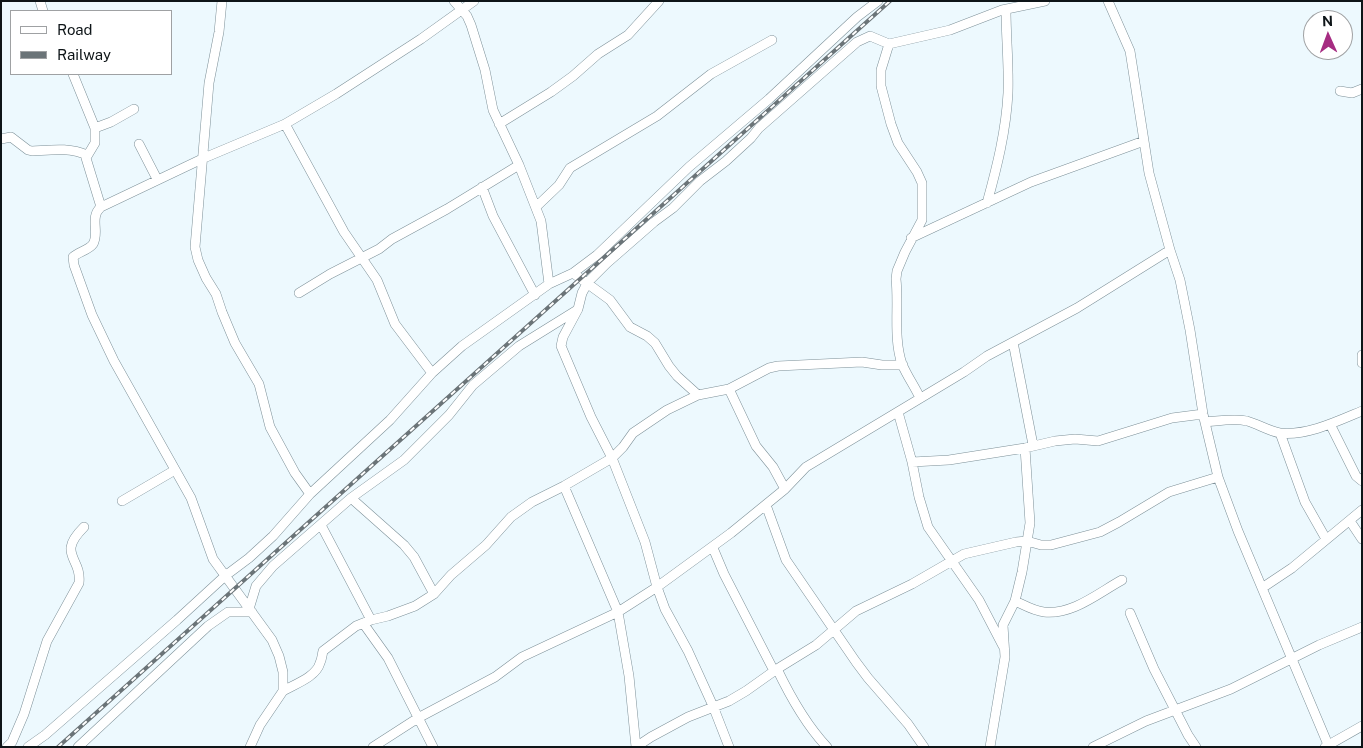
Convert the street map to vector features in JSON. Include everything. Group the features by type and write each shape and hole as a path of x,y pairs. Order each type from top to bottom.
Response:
{"street":[{"path":"222,1 219,32 209,83 196,247 198,260 216,294 242,358 259,384 270,427 295,473 310,494"},
{"path":"454,1 471,25 485,70 493,110 519,165 541,220 549,284"},
{"path":"283,690 283,672 272,640 213,559 191,498 114,362 92,315 74,265 73,257 79,252 90,248 93,244 95,239 94,218 101,206 204,158 286,124 421,39 474,1"},
{"path":"500,124 551,92 598,54 628,35 658,1"},
{"path":"28,747 53,728 273,536 310,494 390,420 432,373 462,346 549,284 573,273 597,255 689,167 769,99 857,17 878,1"},
{"path":"729,747 713,706 657,587 645,542 612,458 591,417 561,346 563,337 578,309 588,282 606,263 654,222 674,208 700,182 751,138 759,128 857,42 870,36 889,44 950,30 1006,9 1045,1"},
{"path":"1108,1 1130,51 1149,173 1182,288 1204,418 1218,477 1327,746 1362,726"},
{"path":"987,203 1000,154 1005,122 1008,84 1006,9"},
{"path":"536,207 559,185 570,168 657,116 711,74 772,40"},
{"path":"889,44 881,70 881,86 890,124 898,143 922,183 922,220 910,238 896,278 898,339 903,365 920,398"},
{"path":"73,75 95,128 95,143 86,155 86,163 101,206"},
{"path":"1340,91 1352,93 1362,89"},
{"path":"95,128 111,122 134,109"},
{"path":"286,124 344,232 377,280 395,324 432,373"},
{"path":"1,139 11,137 32,151 68,150 86,155"},
{"path":"910,238 1054,172 1144,141"},
{"path":"138,144 157,179"},
{"path":"299,293 448,209 519,165"},
{"path":"482,187 493,216 535,295"},
{"path":"374,747 418,718 482,685 522,657 618,612 713,548 785,489 806,467 986,356 1077,308 1170,250"},
{"path":"573,273 588,282 610,300 630,327 647,336 655,343 673,371 698,394"},
{"path":"250,611 256,586 273,566 351,498 410,455 449,415 473,385 519,346 578,309"},
{"path":"990,747 1005,650 1003,625 1015,601 1030,524 1029,447 1013,342"},
{"path":"1362,356 1362,363"},
{"path":"250,747 260,725 283,690 302,681 317,670 326,647 356,626 415,606 434,594 450,575 486,545 511,517 532,502 612,458 633,433 667,410 698,394 729,389 769,368 778,366 862,362 882,365 903,365"},
{"path":"729,389 756,446 773,467 785,489"},
{"path":"912,462 949,460 1075,439 1098,441 1163,421 1204,418 1246,421 1280,432 1307,430 1330,424 1362,410"},
{"path":"898,412 928,527 979,600 1005,650"},
{"path":"1330,424 1356,476 1362,481"},
{"path":"1280,432 1305,502 1326,539"},
{"path":"122,501 175,470"},
{"path":"636,747 651,736 713,706 729,701 746,691 775,670 816,645 856,611 912,584 964,554 1003,544 1027,541 1041,545 1051,545 1100,532 1169,492 1218,477"},
{"path":"564,486 618,612 629,676 636,747"},
{"path":"351,498 409,551 434,594"},
{"path":"766,505 786,560 833,631 868,678 908,724 924,747"},
{"path":"1262,588 1292,568 1362,510"},
{"path":"1350,520 1362,538"},
{"path":"320,525 367,621 433,747"},
{"path":"7,747 12,742 24,714 47,642 79,583 71,547 75,537 84,528"},
{"path":"713,548 728,582 775,670 816,734 827,747"},
{"path":"1015,601 1042,612 1062,610 1077,606 1122,580"},
{"path":"78,747 208,626 228,612 250,611"},
{"path":"1130,613 1154,669 1196,747"},
{"path":"1093,747 1146,721 1231,689 1320,645 1362,627"}],"railway":[{"path":"58,747 890,1"}]}
